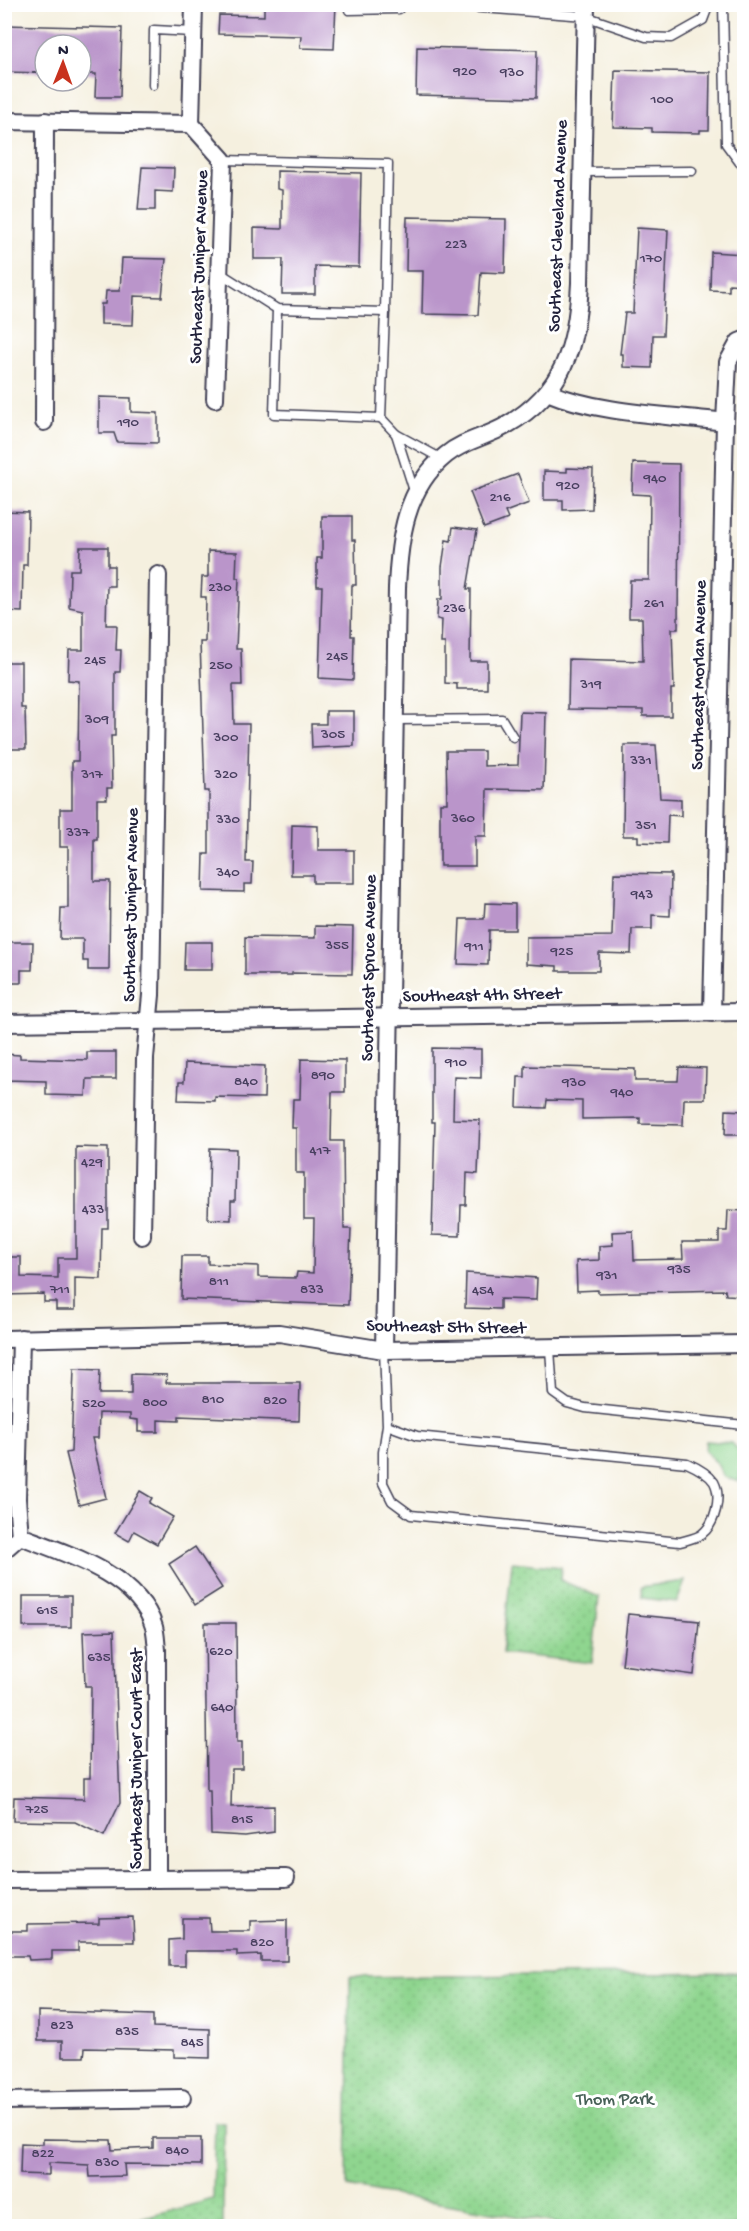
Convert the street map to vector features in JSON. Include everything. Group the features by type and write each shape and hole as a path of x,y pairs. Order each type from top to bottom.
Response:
{"street":[{"path":"4,121 191,124 194,4"},
{"name":"Southeast Cleveland Avenue","path":"397,588 401,531 415,495 442,459 460,445 519,418 547,392 571,352 577,323 586,10"},
{"path":"44,422 45,121"},
{"name":"Southeast Juniper Avenue","path":"191,124 223,160 215,399"},
{"name":"Southeast Morlan Avenue","path":"712,1012 725,422 728,362 742,341"},
{"path":"547,392 566,400 592,406 725,422"},
{"name":"Southeast Juniper Avenue","path":"142,1236 158,575"},
{"name":"Southeast Spruce Avenue","path":"384,1350 397,588"},
{"name":"Southeast 4th Street","path":"4,1023 744,1012"},
{"name":"Southeast 5th Street","path":"13,1339 279,1332 384,1350 744,1344"},
{"path":"4,1550 20,1536 13,1339"},
{"name":"Southeast Juniper Court East","path":"20,1536 89,1562 125,1588 143,1605 154,1626 158,1650 157,1879"},
{"path":"4,1880 286,1878"},
{"path":"4,2101 182,2098"}],"lane":[{"path":"349,4 349,10 399,9"},
{"path":"430,4 586,10 646,37 671,38 704,20 709,4"},
{"path":"723,4 726,144 740,162 744,163"},
{"path":"153,85 154,30 194,32"},
{"path":"223,160 388,164 381,418"},
{"path":"582,172 692,171"},
{"path":"219,273 278,309 385,312"},
{"path":"278,309 274,414 381,418 396,434 442,459"},
{"path":"396,434 415,495"},
{"path":"394,720 502,719 513,737"},
{"path":"550,1349 553,1393 567,1403 585,1408 744,1425"},
{"path":"384,1350 387,1425 383,1452 383,1483 392,1501 411,1515 680,1542 702,1534 713,1520 717,1499 714,1482 701,1470 687,1463 417,1436 387,1425"}],"green space":[{"path":"706,1441 732,1443 744,1456 742,1456 739,1482 724,1477 716,1462 705,1451"},
{"path":"512,1562 561,1567 560,1580 599,1597 592,1663 502,1653"},
{"path":"685,1581 677,1602 642,1598 641,1587"},
{"name":"Thom Park","path":"744,1973 744,2226 573,2226 347,2187 350,1977"},
{"path":"215,2122 224,2122 223,2226 79,2226 145,2218 213,2199"}],"building":[{"path":"264,4 336,4 334,49 300,48 301,36 218,34 219,15 264,16"},
{"path":"4,25 122,28 120,97 95,97 93,33 33,33 33,73 4,72"},
{"path":"417,47 537,50 536,98 416,95"},
{"path":"615,70 710,72 709,130 700,130 700,133 652,132 652,128 613,127"},
{"path":"142,167 174,168 173,192 155,191 155,210 138,210"},
{"path":"277,171 361,173 359,267 315,266 315,294 282,294 283,259 254,259 254,228 282,229 282,190 277,189"},
{"path":"407,217 506,219 505,273 481,272 478,315 422,314 423,271 406,271"},
{"path":"637,228 668,230 663,335 653,335 652,368 623,367 623,354 620,354 625,313 633,313"},
{"path":"711,252 744,254 744,285 729,284 729,291 710,290"},
{"path":"122,258 166,259 162,297 134,296 133,325 101,324 101,304 105,304 106,291 120,291"},
{"path":"99,397 131,398 131,412 158,413 158,443 117,442 114,433 99,433"},
{"path":"633,463 679,464 678,629 672,629 674,689 671,689 671,716 643,716 643,710 568,709 569,659 643,661 642,618 629,618 630,580 649,580 650,495 632,494"},
{"path":"567,468 593,469 592,509 563,510 563,500 544,500 544,471 567,472"},
{"path":"518,474 529,503 505,512 508,519 484,528 470,492"},
{"path":"4,511 28,512 27,565 23,565 22,612 4,611"},
{"path":"322,516 352,516 356,585 352,585 353,680 319,678 322,586 317,586 317,558 322,558"},
{"path":"453,527 477,530 467,589 471,589 470,661 487,661 487,689 457,689 457,684 445,683 445,643 441,643 442,620 437,619 438,599 442,599 442,567 446,540 451,541"},
{"path":"80,547 108,547 108,566 114,566 114,586 107,586 106,625 117,625 116,650 121,650 120,672 115,672 115,736 111,736 112,788 107,788 107,799 97,799 97,839 94,839 94,881 110,881 109,970 88,970 88,961 83,961 83,939 60,939 61,908 68,908 68,847 60,847 60,809 72,809 72,761 78,761 79,681 68,680 69,650 83,650 83,610 69,607 70,570 79,570"},
{"path":"208,551 237,552 236,578 239,578 236,649 241,649 242,685 233,685 234,724 249,724 246,862 253,862 252,884 244,884 244,892 203,891 204,854 209,854 209,791 205,791 200,642 205,642 206,597 201,597 202,577 208,577"},
{"path":"4,662 21,662 21,708 25,708 26,749 4,749"},
{"path":"326,711 354,711 354,746 312,748 311,724 326,724"},
{"path":"520,712 546,713 544,790 487,789 486,836 475,836 475,866 440,866 440,803 447,803 446,751 484,751 484,766 518,765"},
{"path":"624,745 656,745 660,798 681,799 681,816 668,815 667,843 638,842 638,836 623,836"},
{"path":"292,825 318,826 318,850 354,850 354,883 313,883 313,875 291,875"},
{"path":"614,873 671,874 670,916 652,915 652,929 632,929 631,954 599,953 599,971 557,971 557,966 526,964 526,937 612,936"},
{"path":"485,903 515,904 515,930 489,930 488,965 458,964 460,919 484,919"},
{"path":"315,926 353,927 352,974 245,975 245,937 315,938"},
{"path":"4,942 33,942 32,970 21,970 21,983 4,983"},
{"path":"185,942 212,942 212,970 184,970"},
{"path":"432,1048 481,1049 481,1078 454,1077 453,1119 480,1120 478,1174 467,1173 466,1205 461,1205 460,1236 432,1235 435,1122 432,1122"},
{"path":"87,1052 116,1052 116,1079 87,1079 86,1096 46,1095 46,1081 4,1080 4,1054 20,1055 20,1058 87,1060"},
{"path":"301,1059 345,1060 345,1092 332,1092 331,1141 343,1141 344,1229 351,1229 348,1305 181,1299 182,1256 208,1256 208,1264 258,1266 258,1277 296,1278 297,1272 313,1273 314,1219 304,1219 304,1173 296,1173 296,1128 292,1128 293,1099 300,1099"},
{"path":"185,1063 265,1066 264,1098 215,1097 215,1101 178,1100 179,1082 184,1082"},
{"path":"525,1066 635,1069 635,1081 678,1081 679,1067 706,1068 705,1099 684,1099 683,1125 640,1124 640,1118 582,1119 582,1101 547,1100 546,1108 517,1107 518,1077 525,1077"},
{"path":"726,1110 744,1111 744,1135 725,1135"},
{"path":"76,1147 108,1148 108,1228 102,1228 101,1279 75,1278 75,1310 56,1310 56,1302 44,1302 44,1294 4,1295 4,1257 21,1257 21,1277 58,1278 58,1258 76,1258"},
{"path":"210,1148 236,1149 235,1201 231,1201 231,1220 208,1219"},
{"path":"728,1210 744,1211 744,1296 726,1295 725,1290 598,1293 598,1290 577,1291 576,1261 599,1260 599,1246 613,1245 612,1232 633,1231 634,1260 683,1259 682,1242 719,1242 719,1231 727,1231"},
{"path":"466,1273 537,1278 536,1300 500,1299 500,1309 465,1308"},
{"path":"74,1369 100,1370 99,1394 131,1394 131,1374 167,1375 166,1383 300,1383 299,1421 179,1416 179,1421 158,1420 158,1432 138,1432 138,1420 130,1419 130,1414 99,1413 98,1438 92,1438 106,1498 79,1505 66,1453 71,1452"},
{"path":"140,1491 152,1498 149,1503 173,1517 157,1544 134,1531 129,1541 115,1533"},
{"path":"195,1547 222,1588 195,1605 169,1564"},
{"path":"23,1596 71,1596 71,1627 23,1627"},
{"path":"628,1614 699,1621 694,1675 622,1665"},
{"path":"205,1623 236,1623 237,1742 242,1742 242,1769 232,1769 231,1807 274,1806 274,1832 245,1836 211,1834 210,1790 207,1790"},
{"path":"114,1631 120,1803 104,1836 75,1822 13,1821 14,1797 84,1799 84,1778 90,1778 91,1686 85,1686 83,1632"},
{"path":"133,1917 134,1942 78,1942 78,1951 52,1951 52,1959 29,1960 28,1956 4,1956 4,1931 28,1931 28,1924 99,1923 99,1918"},
{"path":"182,1918 209,1918 210,1931 250,1931 250,1921 287,1920 287,1961 261,1961 261,1955 237,1956 237,1951 185,1951 185,1966 169,1966 169,1940 182,1939"},
{"path":"38,2011 153,2015 153,2027 210,2029 210,2058 174,2057 174,2050 85,2048 84,2057 62,2057 62,2041 38,2041"},
{"path":"153,2138 201,2138 201,2165 124,2164 125,2176 90,2177 89,2165 49,2163 49,2175 20,2174 21,2143 43,2144 43,2139 111,2140 112,2150 153,2148"}]}
